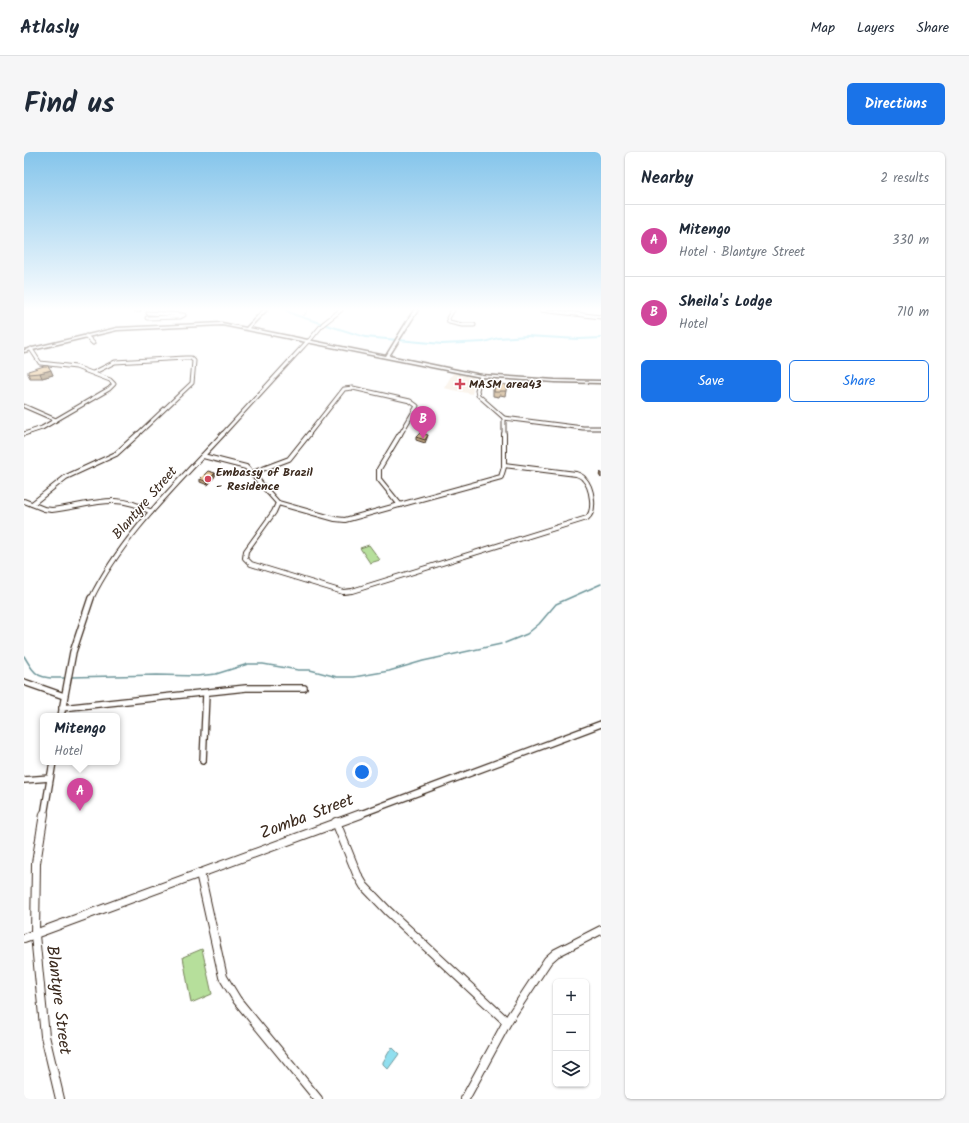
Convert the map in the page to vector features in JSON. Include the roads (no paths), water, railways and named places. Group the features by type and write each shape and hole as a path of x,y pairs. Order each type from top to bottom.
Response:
{"street":[{"path":"24,434 42,428 114,384 112,381 76,367 40,363 34,354"},
{"name":"Blantyre Street","path":"61,713 73,652 89,602 96,587 151,512 296,354"},
{"path":"373,354 480,376 555,381 601,382"},
{"path":"32,504 66,477 116,454 192,383 194,361 190,358 185,358 115,362 93,373"},
{"path":"480,376 478,395 504,418 582,428 601,428"},
{"path":"252,473 289,458 344,389 353,388 410,400 416,404 416,406 379,469 378,474 379,479 400,505"},
{"path":"24,406 56,420"},
{"path":"203,456 246,467 278,503 341,520 350,519 499,478 504,474 504,418"},
{"path":"278,503 274,512 246,551 245,555 247,561 251,564 344,592 352,591 543,532 587,518 591,515 592,512 588,483 583,477 576,474 504,465"},
{"path":"24,501 44,509 58,510 113,500 133,504 151,512"},
{"path":"24,682 64,696"},
{"path":"62,708 206,694 246,688 304,688"},
{"path":"203,761 206,694"},
{"name":"Zomba Street","path":"24,938 601,724"},
{"name":"Blantyre Street","path":"52,765 36,863 35,935 45,1036 60,1099"},
{"path":"24,780 50,778"},
{"path":"336,822 357,874 364,886 388,912 508,1022"},
{"path":"200,873 222,977 236,1000 318,1099"},
{"path":"465,1099 508,1022 548,960 556,953 601,930"}],"water":[{"path":"392,1047 399,1054 388,1069 383,1062"}],"waterway":[{"path":"505,643 527,634 539,624 556,604 601,584"},
{"path":"71,677 157,675 197,676 216,674 248,664 263,664 298,670 310,670 337,677 354,677 389,671 423,661 501,644"},
{"path":"24,656 32,669 39,675 49,678 64,678"}],"place":[{"name":"MASM area43","path":"460,384"},
{"name":"Sheila's Lodge","path":"423,439"},
{"name":"Embassy of Brazil - Residence","path":"208,479"},
{"name":"Mitengo","path":"80,811"}]}
